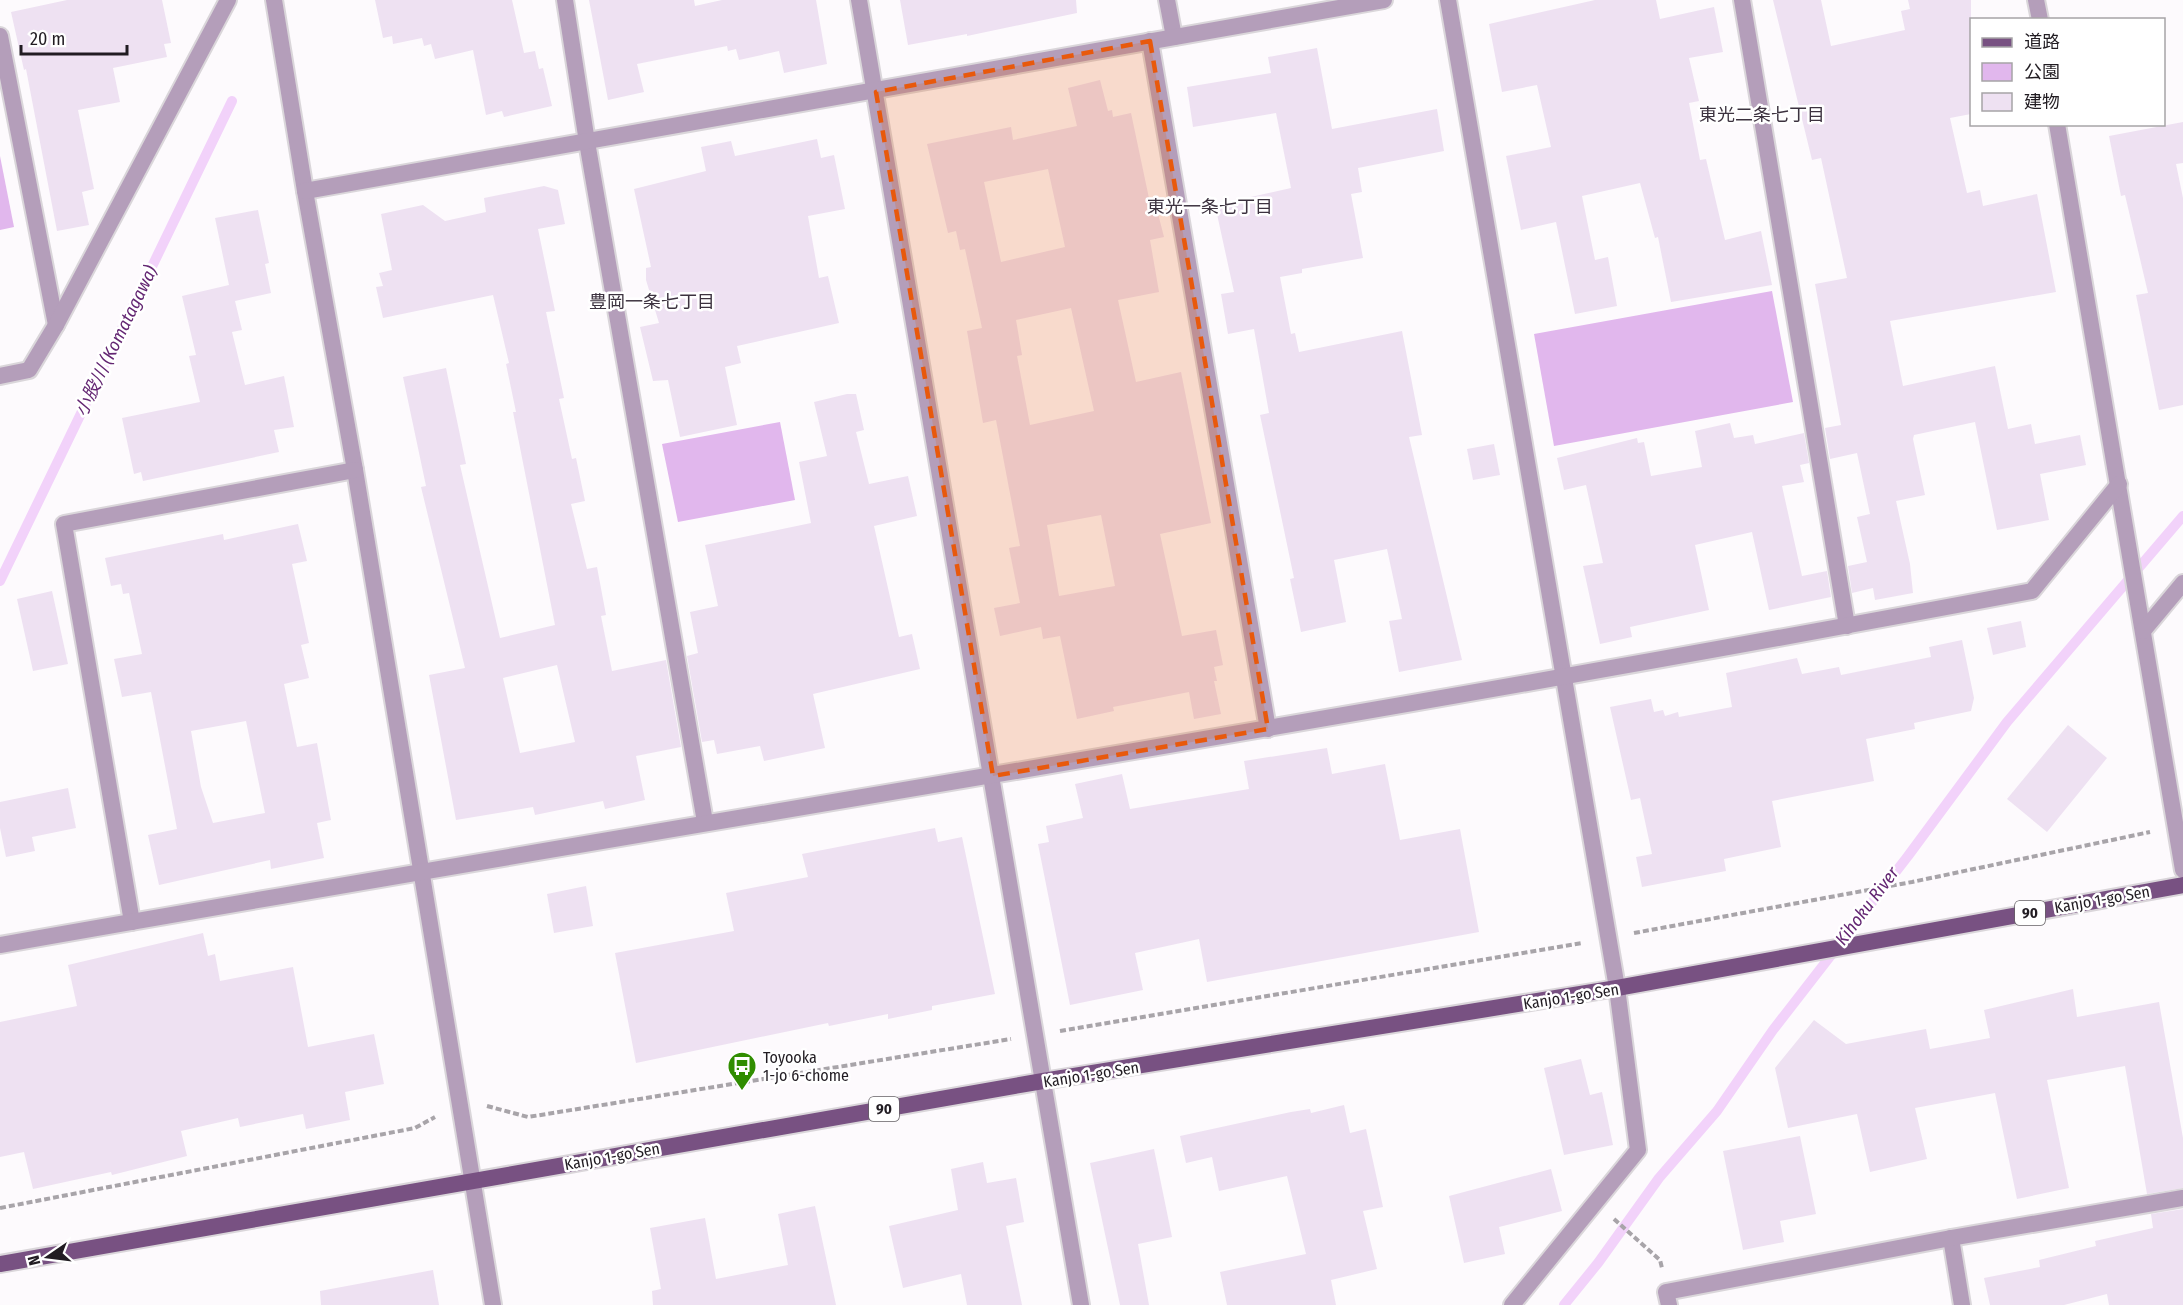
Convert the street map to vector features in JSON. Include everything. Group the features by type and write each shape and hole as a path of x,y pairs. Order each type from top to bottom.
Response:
{"main road":[{"name":"Kanjo 1-go Sen","path":"0,1264 1043,1081 1617,988 2183,885"}],"street":[{"path":"0,376 29,370 56,325 228,0"},
{"path":"274,0 305,191 355,470 493,1305"},
{"path":"565,0 587,142 705,822"},
{"path":"859,0 993,776 1081,1305"},
{"path":"1167,0 1174,37"},
{"path":"305,191 876,92 1384,0"},
{"path":"1448,0 1617,988 1638,1150 1512,1305"},
{"path":"1742,0 1847,626"},
{"path":"2036,0 2040,18"},
{"path":"0,36 56,325"},
{"path":"1150,42 1268,729"},
{"path":"2057,126 2183,870"},
{"path":"132,922 64,524 355,470"},
{"path":"0,945 705,822 1268,729 2032,591 2119,484"},
{"path":"2143,631 2183,583"},
{"path":"1669,1305 1666,1292 1951,1238 2183,1198"},
{"path":"1951,1238 1962,1305"}],"path":[{"path":"0,1208 416,1128 429,1118 461,1111 490,1106 528,1117 1036,1035 1608,938 1912,882 2175,827"},
{"path":"1609,1215 1641,1244"}],"highlighted area":[{"path":"1150,41 1268,729 993,776 876,92"}],"green space":[{"path":"0,156 14,227 0,230"},
{"path":"1772,291 1793,402 1554,446 1534,334"},
{"path":"780,422 795,500 678,522 662,444"}],"building":[{"path":"67,0 162,0 171,43 164,44 167,57 113,68 120,102 78,110 94,189 82,192 89,225 57,231 26,69 24,70 11,12"},
{"path":"375,0 512,0 524,53 535,51 539,69 543,68 552,106 504,117 502,111 486,115 473,50 435,59 431,44 424,46 422,38 393,44 392,36 383,38"},
{"path":"589,0 694,0 695,6 722,0 816,0 827,64 784,73 779,51 739,60 736,49 728,51 727,46 637,64 644,92 608,100"},
{"path":"900,0 1076,0 1077,13 967,36 967,34 908,45"},
{"path":"1595,0 1656,0 1660,19 1714,7 1723,52 1689,58 1699,101 1689,103 1700,160 1706,159 1725,240 1761,231 1772,285 1671,302 1658,237 1655,238 1640,183 1582,196 1595,260 1608,257 1617,306 1575,314 1556,222 1521,230 1506,156 1551,147 1537,85 1502,92 1489,24"},
{"path":"1773,0 1821,0 1831,46 1905,30 1901,11 1910,9 1908,0 1971,0 1970,114 1950,118 1967,193 1980,190 1983,206 2037,194 2056,292 1890,321 1903,386 1995,366 2008,429 2031,424 2035,444 2080,435 2086,465 2040,474 2049,520 1997,530 1975,422 1914,435 1925,495 1896,501 1910,564 1913,593 1875,600 1873,588 1852,593 1848,566 1867,562 1857,517 1870,514 1857,453 1830,459 1825,428 1841,425 1815,284 1847,278 1821,158 1812,160"},
{"path":"1317,48 1332,129 1437,109 1444,151 1358,168 1362,192 1351,194 1363,258 1302,269 1302,273 1280,277 1291,334 1295,333 1299,352 1402,331 1422,435 1409,437 1462,660 1399,672 1389,621 1402,619 1387,549 1334,560 1346,622 1301,632 1290,579 1294,578 1260,415 1269,413 1254,329 1228,334 1221,294 1234,292 1215,205 1291,188 1276,113 1193,127 1187,87 1271,73 1268,57"},
{"path":"1100,80 1108,111 1112,110 1113,117 1131,113 1150,203 1155,202 1164,237 1150,240 1159,292 1118,300 1136,382 1181,372 1211,523 1160,534 1182,636 1216,630 1223,665 1214,667 1217,681 1214,681 1221,714 1194,719 1189,692 1113,707 1114,711 1077,719 1060,636 1043,639 1041,627 1000,636 994,608 1020,603 1009,548 1020,546 996,420 983,423 967,331 982,328 965,249 960,250 956,231 948,233 927,144 1011,127 1013,140 1077,126 1068,88","holes":["1048,169 1065,247 1001,262 984,182","1071,308 1094,411 1030,425 1017,356 1022,355 1016,320","1101,515 1115,586 1059,596 1047,525"]},
{"path":"2183,122 2183,163 2176,164 2183,198 2183,405 2159,410 2136,295 2148,293 2125,195 2121,196 2109,136"},
{"path":"817,139 821,158 834,155 845,209 808,216 819,278 828,276 839,323 737,346 741,363 725,367 737,425 680,437 668,380 653,381 640,327 659,323 646,280 646,268 651,267 634,189 706,171 701,147 731,141 735,156"},
{"path":"544,186 558,190 565,224 538,229 555,311 546,312 564,398 559,399 572,459 576,458 585,501 571,504 587,569 597,567 606,615 601,616 612,671 666,660 681,747 636,756 645,800 605,809 603,801 535,815 533,807 456,820 429,675 465,668 421,487 426,486 403,377 446,368 466,464 460,465 500,638 555,625 513,412 516,412 506,364 509,363 493,295 383,318 376,287 383,286 379,273 392,270 381,214 423,205 445,221 486,212 484,198","holes":["557,665 575,742 520,753 503,678"]},
{"path":"258,210 269,263 265,264 271,293 235,301 242,330 232,332 245,385 284,376 294,427 274,430 279,452 143,481 141,472 134,474 122,418 200,402 189,356 196,355 182,296 229,285 215,218"},
{"path":"856,394 864,430 856,432 869,484 908,476 917,516 874,526 899,637 912,634 920,669 813,694 825,748 764,761 760,746 717,754 714,740 702,742 687,656 698,653 690,612 718,606 705,545 811,523 799,462 827,456 814,402"},
{"path":"1730,423 1734,438 1753,435 1755,444 1804,433 1809,463 1800,465 1804,482 1782,486 1802,576 1827,571 1831,597 1769,610 1752,532 1695,545 1709,610 1630,627 1632,637 1600,644 1583,566 1603,563 1586,485 1564,490 1557,458 1637,438 1638,443 1644,442 1651,476 1702,467 1695,431"},
{"path":"1494,444 1500,475 1473,480 1467,449"},
{"path":"298,524 307,561 292,564 309,643 301,645 309,678 284,684 297,747 317,743 331,820 317,823 324,858 271,869 270,860 159,885 148,835 177,829 151,692 122,697 114,659 142,654 129,593 123,594 121,584 111,586 105,558 223,534 224,540","holes":["246,721 265,813 213,823 201,787 191,731"]},
{"path":"52,591 68,664 33,671 17,599"},
{"path":"2021,621 2026,647 1993,655 1987,628"},
{"path":"1962,640 1974,698 1971,711 1914,723 1915,729 1866,739 1874,781 1772,801 1781,847 1724,859 1726,871 1642,887 1636,857 1652,854 1640,798 1631,800 1610,707 1651,699 1654,712 1663,710 1665,716 1678,712 1679,717 1732,707 1726,673 1797,658 1802,674 1839,667 1841,675 1931,657 1929,647"},
{"path":"2068,725 2107,758 2047,832 2007,799"},
{"path":"1327,748 1332,774 1385,764 1400,840 1460,829 1479,932 1207,982 1199,939 1135,953 1143,990 1070,1005 1038,844 1049,842 1046,826 1083,818 1075,784 1122,774 1130,809 1249,789 1244,761"},
{"path":"68,788 76,828 32,837 35,851 6,857 0,828 0,802"},
{"path":"935,828 938,842 962,837 995,994 932,1006 932,1010 888,1019 888,1014 829,1026 828,1023 636,1063 615,953 734,931 726,893 808,877 802,854"},
{"path":"586,886 593,926 554,933 547,894"},
{"path":"203,933 208,956 215,954 220,981 293,967 308,1047 374,1034 384,1084 345,1092 350,1120 306,1129 303,1114 240,1127 238,1118 181,1131 187,1156 112,1175 111,1172 33,1189 24,1152 0,1157 0,1022 77,1006 68,965"},
{"path":"2073,989 2077,1017 2159,1002 2183,1138 2183,1188 2147,1194 2125,1066 2047,1080 2069,1188 2017,1199 1995,1093 1915,1108 1927,1159 1870,1172 1857,1114 1788,1128 1775,1068 1814,1020 1846,1044 1926,1029 1930,1049 1990,1038 1984,1010"},
{"path":"1581,1059 1590,1095 1602,1092 1613,1145 1564,1155 1544,1068"},
{"path":"1344,1105 1350,1133 1366,1129 1383,1207 1363,1211 1377,1269 1331,1280 1336,1305 1227,1305 1220,1272 1306,1254 1287,1176 1219,1191 1212,1157 1186,1163 1180,1136 1291,1112 1310,1109 1311,1113"},
{"path":"1800,1136 1816,1214 1780,1221 1784,1242 1743,1250 1723,1151"},
{"path":"1154,1149 1172,1237 1138,1244 1149,1305 1120,1305 1090,1163"},
{"path":"983,1162 987,1183 1016,1178 1024,1222 1006,1226 1022,1305 967,1305 961,1274 903,1288 889,1226 958,1210 951,1169"},
{"path":"1551,1169 1562,1211 1499,1227 1505,1254 1464,1263 1449,1196"},
{"path":"815,1206 836,1305 653,1305 652,1291 661,1289 650,1228 705,1218 716,1279 788,1265 778,1214"},
{"path":"2183,1209 2183,1305 2109,1305 2107,1294 2064,1305 1990,1305 1984,1278 2040,1267 2039,1260 2096,1246 2095,1241 2153,1228 2151,1214"},
{"path":"433,1270 439,1305 321,1305 320,1291"}],"waterway":[{"name":"小股川 (Komatagawa)","path":"0,581 232,101"},
{"name":"Kihoku River","path":"1564,1305 1598,1263 1659,1178 1717,1111 1773,1030 1908,856 2007,722 2183,516"}],"place":[{"name":"Toyooka 1-jo 6-chome","path":"742,1092"}],"district":[{"name":"東光二条七丁目","path":"1762,115"},
{"name":"東光一条七丁目","path":"1210,207"},
{"name":"豊岡一条七丁目","path":"652,302"}]}
